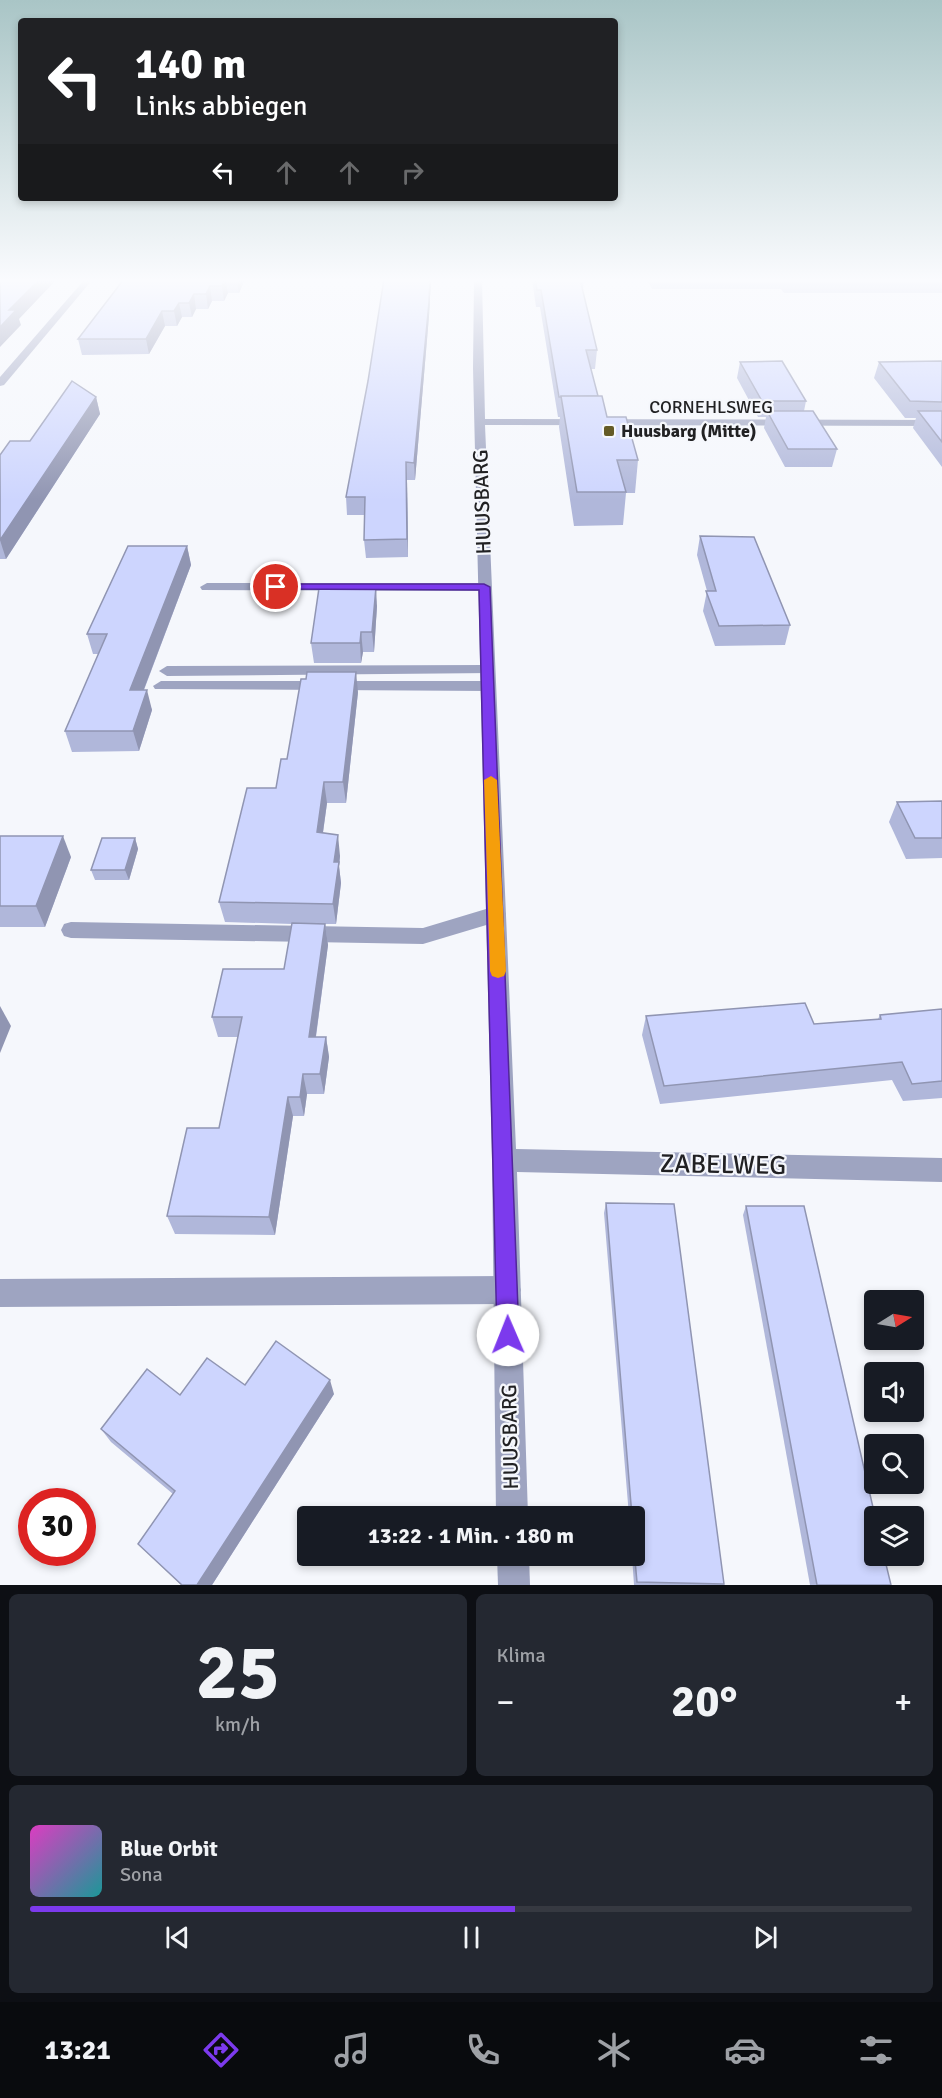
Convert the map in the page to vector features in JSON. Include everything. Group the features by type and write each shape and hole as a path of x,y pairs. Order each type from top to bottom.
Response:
{"street":[{"path":"0,383 5,372 22,353"},
{"name":"HUUSBARG","path":"479,353 484,587 504,1160 512,1506"},
{"name":"CORNEHLSWEG","path":"480,422 942,423"},
{"path":"207,587 484,587"},
{"path":"164,678 487,678"},
{"path":"71,930 423,936 496,914"},
{"name":"ZABELWEG","path":"504,1160 942,1170"},
{"path":"0,1293 507,1290"},
{"path":"513,1566 514,1585"}],"building":[{"path":"372,353 424,353 414,463 406,462 407,539 364,540 365,497 346,497"},
{"path":"552,353 587,353 598,396 559,397"},
{"path":"782,361 806,401 762,401 740,362"},
{"path":"942,361 942,402 910,401 879,362"},
{"path":"72,381 96,397 0,540 0,455 10,441 30,441"},
{"path":"561,396 602,396 607,417 626,417 638,460 617,460 626,492 577,492"},
{"path":"767,411 813,411 837,449 788,449"},
{"path":"918,411 942,411 942,442"},
{"path":"700,536 754,537 790,625 719,626 706,591 716,591"},
{"path":"128,546 187,546 130,690 147,690 133,731 65,731 107,634 87,634"},
{"path":"376,587 372,632 361,632 360,643 311,643 319,588"},
{"path":"307,672 356,672 343,782 324,782 317,832 338,835 334,862 339,862 333,904 219,902 247,788 276,788 281,759 287,759 301,679 306,679"},
{"path":"942,801 942,838 915,838 897,802"},
{"path":"0,836 63,836 36,906 0,906"},
{"path":"102,838 135,838 125,870 91,870"},
{"path":"292,923 325,924 309,1037 326,1037 320,1074 303,1074 300,1097 288,1097 269,1217 167,1216 187,1128 219,1128 242,1017 212,1017 223,969 284,969"},
{"path":"805,1003 814,1024 881,1019 880,1015 942,1009 942,1081 912,1084 902,1062 664,1086 646,1016"},
{"path":"606,1203 674,1204 724,1584 637,1582 636,1566 645,1566 645,1506 631,1506"},
{"path":"746,1206 804,1206 864,1468 864,1494 870,1494 873,1506 864,1506 864,1566 886,1566 891,1585 817,1585"},
{"path":"276,1341 330,1380 197,1585 182,1585 138,1544 175,1491 101,1429 147,1369 180,1395 207,1358 245,1385"}],"slow traffic":[{"path":"491,780 498,971"}],"place":[{"name":"Huusbarg (Mitte)","path":"609,431"}],"route":[{"path":"276,587 484,587 497,936 508,1335"}]}
